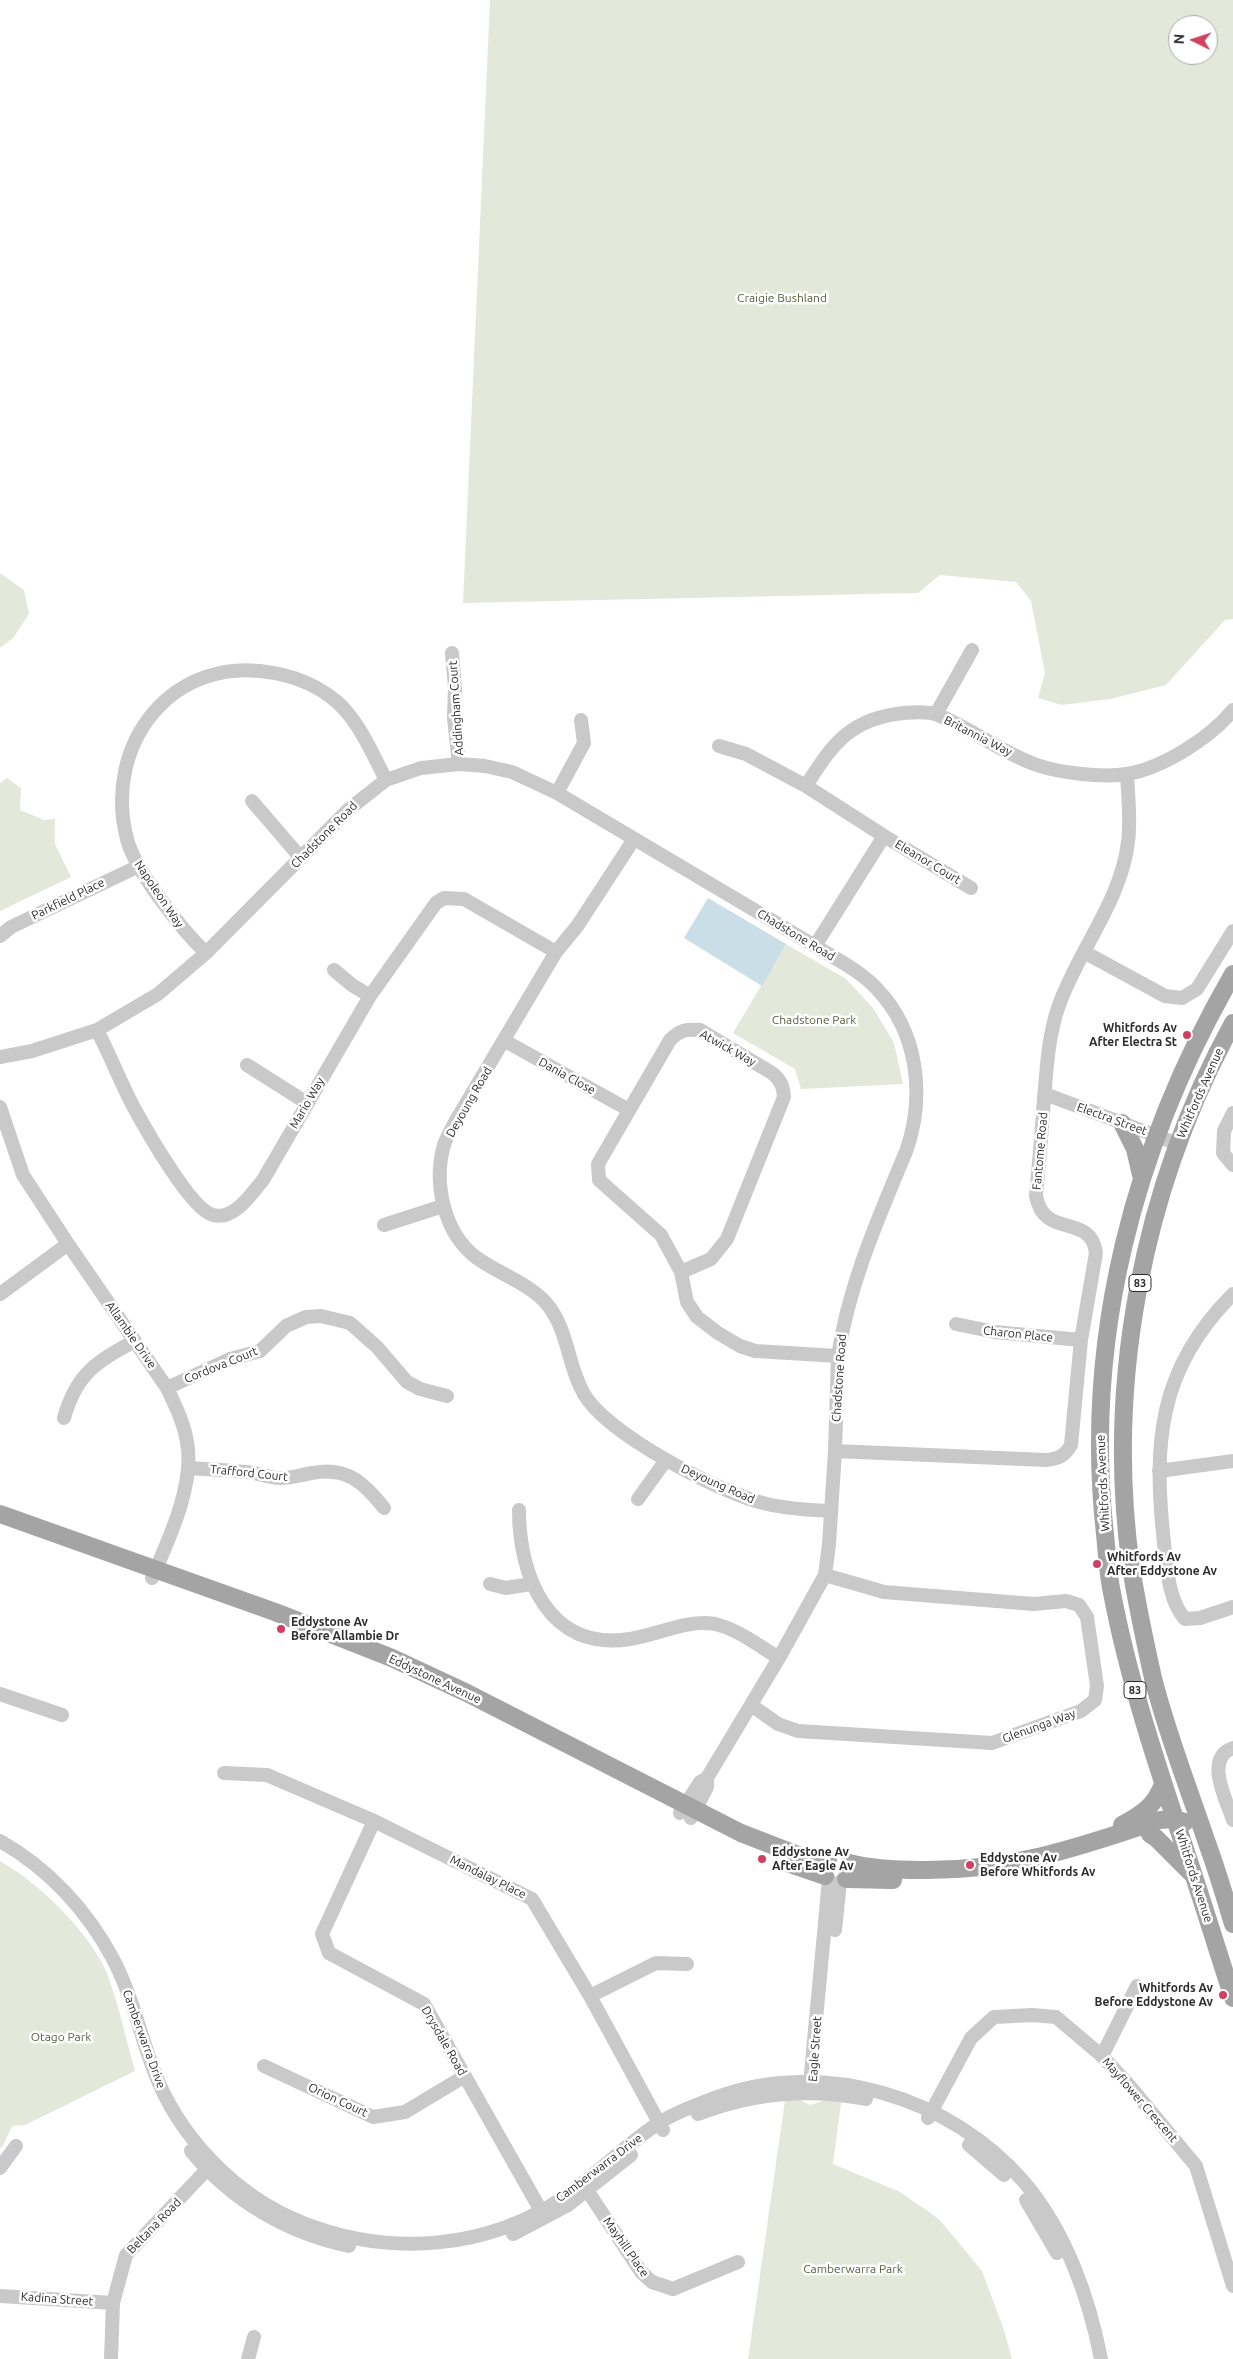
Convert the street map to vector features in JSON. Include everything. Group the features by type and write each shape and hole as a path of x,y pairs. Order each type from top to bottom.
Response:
{"main road":[{"name":"Whitfords Avenue","path":"1233,974 1188,1058 1156,1135 1141,1178 1128,1226 1111,1306 1103,1377 1100,1448 1103,1515 1111,1591 1127,1660 1163,1784 1233,1998"},
{"name":"Whitfords Avenue","path":"1233,1023 1206,1075 1178,1144 1150,1232 1133,1316 1126,1376 1124,1472 1131,1568 1154,1680 1233,1924"},
{"path":"1122,1123 1135,1149 1141,1178"},
{"name":"Eddystone Avenue","path":"0,1514 388,1666 687,1812 747,1846 836,1873 922,1880 1003,1874 1059,1863 1163,1830 1176,1820 1192,1800"},
{"name":"Eddystone Avenue","path":"0,1524 154,1574"},
{"path":"1051,1855 1055,1850 1123,1825 1158,1798 1163,1784"},
{"name":"Eddystone Avenue","path":"836,1873 893,1869 959,1870 1003,1865 1051,1855 1160,1820 1176,1820"},
{"path":"1176,1820 1188,1823 1200,1832 1208,1844"},
{"path":"1150,1834 1194,1876"}],"street":[{"path":"936,714 972,650"},
{"name":"Addingham Court","path":"452,653 456,688 454,718 460,764"},
{"name":"Napoleon Way","path":"206,953 185,932 139,866 127,840 123,816 122,788 127,758 142,724 161,704 191,683 219,672 256,669 287,675 312,685 336,701 359,728 386,780"},
{"name":"Britannia Way","path":"806,786 828,751 844,736 864,722 887,714 909,712 936,714 1036,764 1082,773 1127,774 1157,763 1194,745 1223,722 1233,710"},
{"path":"557,793 584,742 581,720"},
{"path":"719,746 746,754 806,786 884,836 815,946"},
{"name":"Chadstone Road","path":"0,1057 32,1051 97,1030 158,994 206,953 349,808 386,780 421,768 460,764 485,766 512,772 557,793 815,946 857,972 878,989 894,1010 903,1027 916,1067 918,1088 913,1128 855,1278 843,1322 838,1356 835,1451 825,1575 779,1658 707,1778 700,1782 687,1812"},
{"name":"Fantome Road","path":"835,1451 1056,1459 1067,1451 1071,1445 1081,1340 1096,1253 1095,1244 1086,1232 1050,1220 1043,1215 1038,1208 1036,1196 1050,1034 1068,983 1116,885 1124,862 1130,814 1127,774"},
{"path":"252,801 301,858"},
{"name":"Eleanor Court","path":"884,836 971,888"},
{"name":"Deyoung Road","path":"634,839 578,924 556,952 458,1118 444,1145 441,1171 443,1206 456,1236 475,1257 529,1289 546,1303 559,1322 584,1395 598,1412 666,1460 702,1479 764,1504 786,1508 830,1511"},
{"name":"Parkfield Place","path":"0,936 11,927 139,866"},
{"name":"Mario Way","path":"97,1030 132,1105 164,1158 201,1210 214,1216 225,1215 235,1210 249,1198 263,1180 370,996 436,903 444,898 464,899 556,952"},
{"path":"1084,952 1165,996 1182,998 1197,989 1233,932"},
{"path":"334,970 370,996"},
{"name":"Atwick Way","path":"681,1272 711,1259 727,1239 784,1097 780,1079 772,1073 700,1030 687,1029 678,1032 670,1040 629,1110 598,1164 599,1180 661,1235 681,1272 687,1302 697,1317 740,1346 756,1351 838,1356"},
{"name":"Dania Close","path":"505,1041 629,1110"},
{"path":"247,1065 307,1103"},
{"name":"Electra Street","path":"1045,1094 1178,1144"},
{"name":"Allambie Drive","path":"0,1107 23,1175 167,1388 179,1413 187,1442 189,1468 180,1506 154,1574"},
{"path":"1233,1113 1224,1131 1223,1153 1233,1165"},
{"path":"384,1226 443,1206"},
{"path":"0,1294 68,1244"},
{"path":"1233,1294 1204,1325 1179,1368 1162,1423 1159,1470 1166,1559 1176,1609 1185,1619 1200,1618 1233,1607"},
{"name":"Cordova Court","path":"167,1388 230,1359 260,1351 286,1326 306,1318 321,1316 350,1323 377,1347 407,1382 420,1389 447,1396"},
{"name":"Charon Place","path":"956,1324 995,1332 1081,1340"},
{"path":"64,1418 70,1398 84,1376 94,1365 135,1341"},
{"name":"Deyoung Road","path":"638,1499 666,1460"},
{"path":"1159,1470 1233,1461"},
{"name":"Trafford Court","path":"189,1468 250,1472 279,1478 294,1478 319,1472 338,1473 353,1477 367,1487 384,1508"},
{"path":"519,1510 519,1534 531,1584 551,1613 564,1625 578,1633 597,1640 615,1641 688,1624 716,1624 729,1629 779,1658"},
{"name":"Glenunga Way","path":"751,1705 778,1724 798,1731 992,1743 1081,1711 1095,1700 1098,1686 1087,1617 1079,1605 1066,1600 1034,1604 884,1592 825,1575"},
{"path":"490,1584 506,1588 531,1584"},
{"path":"0,1694 62,1715"},
{"path":"1233,1748 1224,1751 1219,1759 1218,1771 1233,1820"},
{"name":"Mandalay Place","path":"224,1773 268,1775 374,1821 532,1899 590,1996 661,2127"},
{"name":"Drysdale Road","path":"374,1821 322,1934 329,1953 424,2004 542,2214"},
{"name":"Camberwarra Drive","path":"0,1841 23,1856 57,1884 89,1920 121,1976 162,2090 210,2166"},
{"name":"Camberwarra Drive","path":"0,1851 45,1885 89,1936 112,1975 148,2078 183,2141 246,2202 270,2217 303,2233 330,2242 368,2250 410,2254 458,2250 516,2233 563,2198 585,2187 661,2127 747,2099 814,2086 950,2120 993,2151 1024,2182 1045,2210 1072,2266 1101,2359"},
{"name":"Eagle Street","path":"814,2086 836,1873"},
{"path":"590,1996 656,1963 687,1964"},
{"path":"1102,2056 1137,1986"},
{"name":"Mayflower Crescent","path":"929,2115 971,2038 994,2018 1032,2015 1056,2017 1102,2056 1128,2084 1196,2166 1233,2286"},
{"name":"Orion Court","path":"264,2066 373,2117 406,2112 465,2076"},
{"name":"Camberwarra Drive","path":"929,2115 997,2168 1020,2191 1036,2213 1068,2278 1091,2359"},
{"path":"0,2168 16,2146"},
{"name":"Beltana Road","path":"111,2359 113,2303 126,2255 210,2166"},
{"name":"Mayhill Place","path":"585,2187 641,2272 652,2282 673,2290 738,2262"},
{"name":"Kadina Street","path":"0,2296 113,2303"},
{"path":"248,2359 254,2337"}],"green space":[{"name":"Craigie Bushland","path":"490,0 1233,0 1233,619 1225,620 1166,685 1110,699 1062,705 1038,698 1045,673 1031,601 1016,582 940,575 918,593 463,603"},
{"path":"0,573 24,590 29,614 13,638 0,648"},
{"path":"7,778 21,788 20,810 44,820 55,819 55,844 71,877 0,911 0,783"},
{"name":"Chadstone Park","path":"786,944 846,979 873,1008 894,1043 903,1084 801,1089 795,1069 733,1033"},
{"name":"Otago Park","path":"0,1861 15,1870 47,1896 77,1927 100,1960 108,1976 135,2071 25,2125 12,2126 2,2148 0,2147"},
{"name":"Camberwarra Park","path":"786,2093 810,2105 842,2095 833,2164 900,2192 939,2219 982,2271 1004,2330 1012,2359 748,2359"}],"water":[{"path":"708,898 786,944 762,986 684,938"}],"place":[{"name":"Whitfords Av After Electra St","path":"1187,1035"},
{"name":"Whitfords Av After Eddystone Av","path":"1097,1564"},
{"name":"Eddystone Av Before Allambie Dr","path":"281,1629"},
{"name":"Eddystone Av After Eagle Av","path":"762,1859"},
{"name":"Eddystone Av Before Whitfords Av","path":"970,1865"},
{"name":"Whitfords Av Before Eddystone Av","path":"1223,1995"}]}
